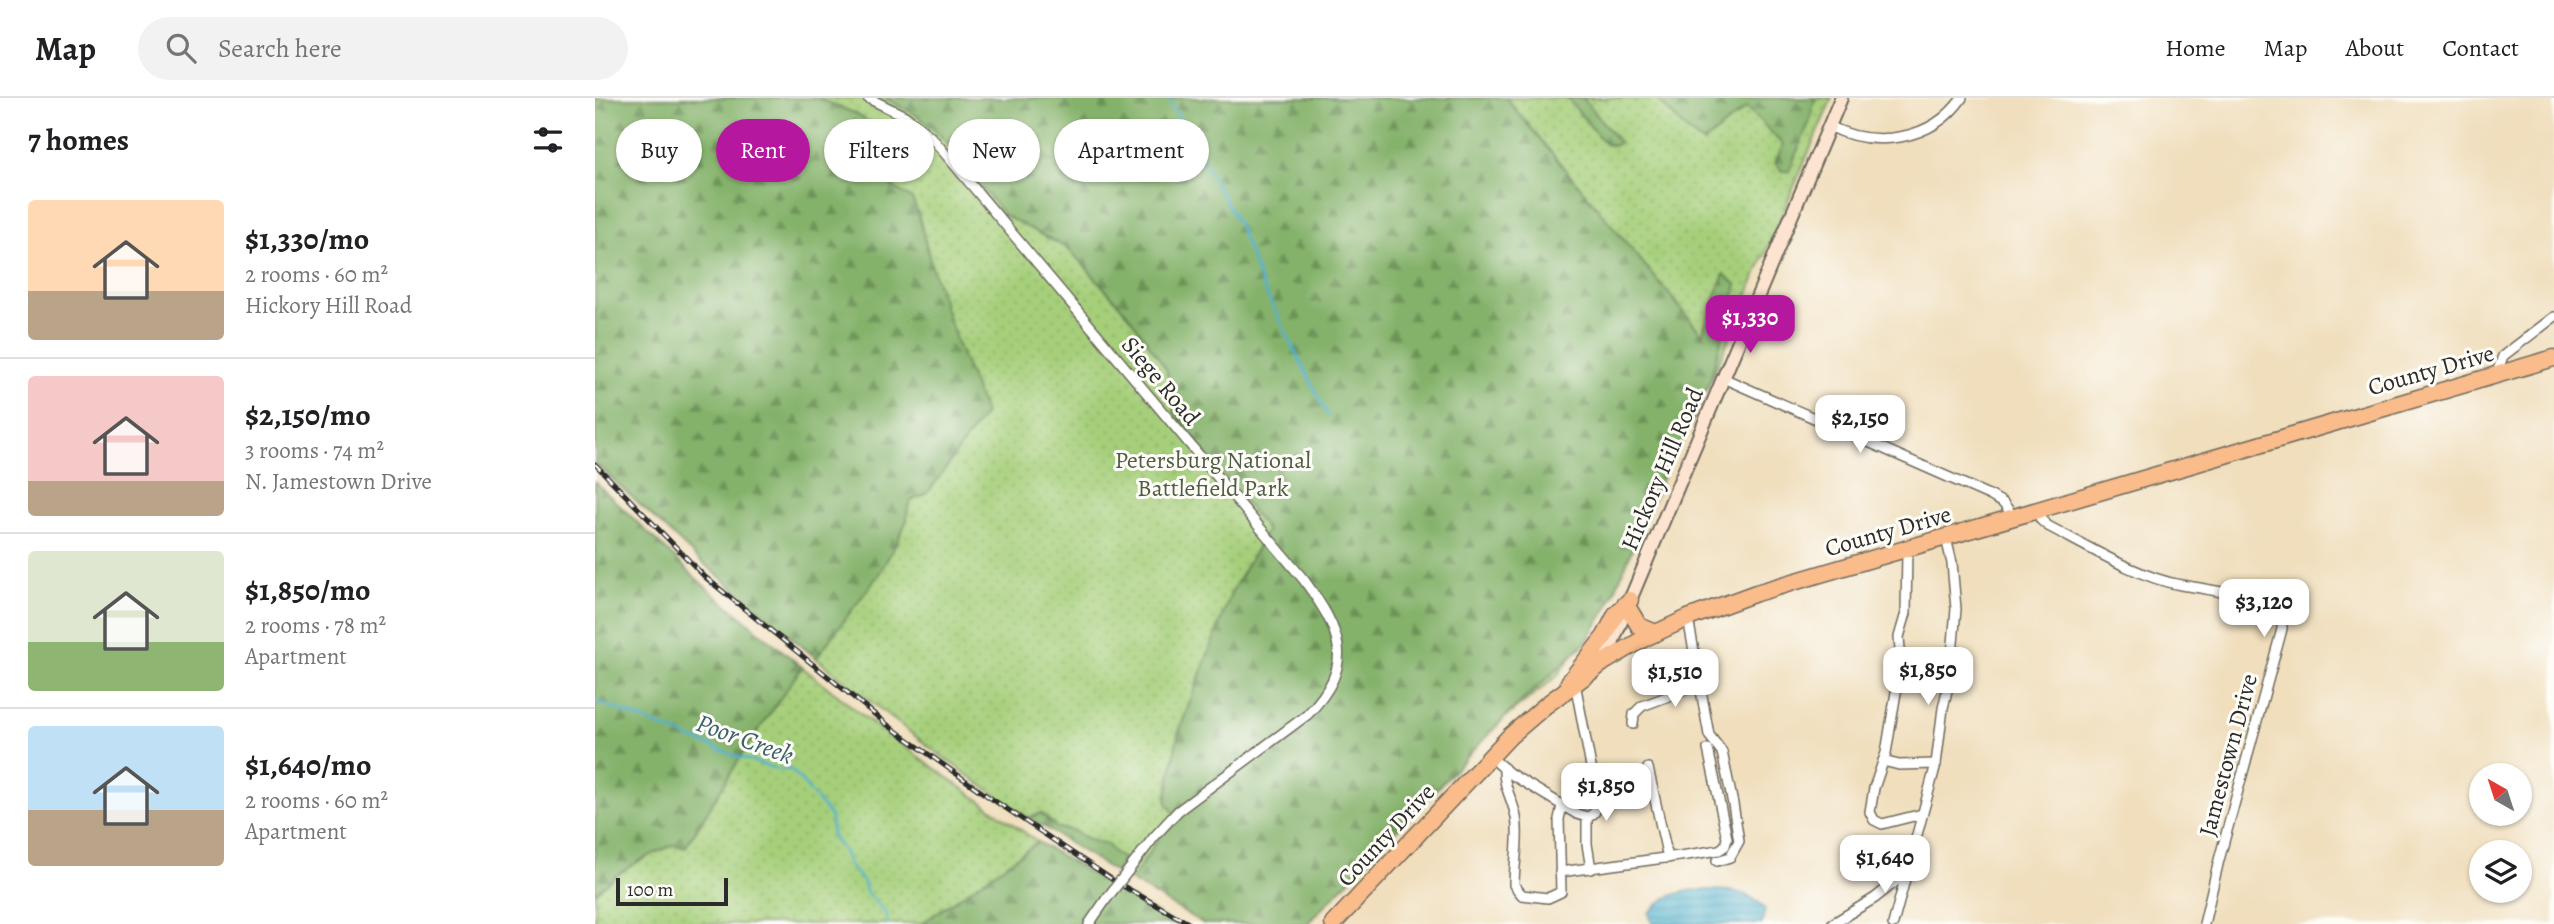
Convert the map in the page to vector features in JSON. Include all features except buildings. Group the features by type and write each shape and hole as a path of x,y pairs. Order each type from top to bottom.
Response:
{"highway":[{"name":"County Drive","path":"1333,924 1519,728 1604,662 1688,618 1756,593 2554,358"},
{"path":"1557,697 1605,636 1616,614 1629,603 1639,626 1656,633"}],"street":[{"name":"Siege Road","path":"868,98 905,116 932,138 1304,580 1325,609 1337,637 1337,666 1322,699 1307,715 1178,811 1154,837 1089,924"},
{"name":"Hickory Hill Road","path":"1604,662 1841,98"},
{"path":"1829,126 1862,138 1896,138 1931,126 1952,113 1962,98"},
{"path":"2496,375 2503,356 2554,317"},
{"path":"1723,378 1991,496 2003,503 2015,518"},
{"name":"Jamestown Drive","path":"2037,511 2048,526 2163,581 2234,594 2272,607 2282,617 2282,629 2204,924"},
{"path":"1892,924 1936,764 1950,678 1956,609 1952,563 1946,538"},
{"path":"1907,550 1906,613 1899,637 1901,663 1883,761 1870,812 1874,820 1882,824 1922,814"},
{"path":"1688,618 1709,735 1722,752 1739,841 1730,857 1717,861"},
{"path":"1491,757 1562,806 1587,817 1594,814 1596,793 1575,683"},
{"path":"1633,724 1634,714 1642,706 1700,684"},
{"path":"1560,872 1719,850 1727,843 1708,749"},
{"path":"1883,761 1899,765 1936,764"},
{"path":"1504,768 1504,782 1518,830 1514,882 1516,890 1530,898 1548,898 1561,892 1559,820 1562,806"},
{"path":"1648,768 1668,858"},
{"path":"1587,817 1591,869"},
{"path":"1832,924 1875,898 1906,873"}],"green space":[{"name":"Petersburg National Battlefield Park","path":"595,98 1832,98 1708,387 1726,322 1604,612 1557,676 1502,720 1290,924 1135,874 1131,881 1115,872 1121,865 1066,829 1057,828 1041,813 1030,818 975,780 816,658 821,652 629,182 702,182 702,119 616,119 616,149"},
{"path":"595,98 817,98 864,119 824,119 824,182 886,182 912,199 957,343 985,413 930,490 913,499 908,506 907,520 879,574 816,658 695,556 595,463"},
{"path":"885,98 1506,98 1702,334 1724,274 1737,285 1708,387 1669,462 1608,607 1586,642 1510,712 1307,924 1204,924 1131,881 1160,836 1178,820 1166,801 1178,734 1231,593 1267,530 1174,414 1174,392 1165,367 1126,312 1069,249 1004,215 978,182 1040,182 1040,119 948,119 948,145 934,130 934,119 921,119"},
{"path":"1567,98 1583,98 1619,142 1614,146 1605,144"},
{"path":"1656,98 1815,98 1809,123 1789,171 1782,171 1775,163 1783,145 1747,107 1703,143 1690,134"},
{"path":"595,482 702,584 802,667 746,748 685,848 674,845 651,855 623,871 595,893"},
{"path":"595,495 797,673 802,667 881,730 1038,842 1034,845 1158,924 595,924"},
{"path":"1041,813 1057,828 1071,830 1092,841 1107,844 1115,854 1125,859 1115,872 1030,818"},
{"path":"1038,842 1174,924 921,924"}],"water":[{"path":"1692,890 1731,891 1750,897 1765,909 1762,924 1652,924 1649,913 1659,903 1673,895"}],"waterway":[{"path":"1168,98 1238,224 1261,283 1328,416"},
{"name":"Poor Creek","path":"595,701 736,756 776,769 792,770 831,817 832,836 849,865 865,884 866,892 885,912 888,924"}],"railway":[{"path":"595,464 705,577 889,726 1116,882 1190,924"}]}
